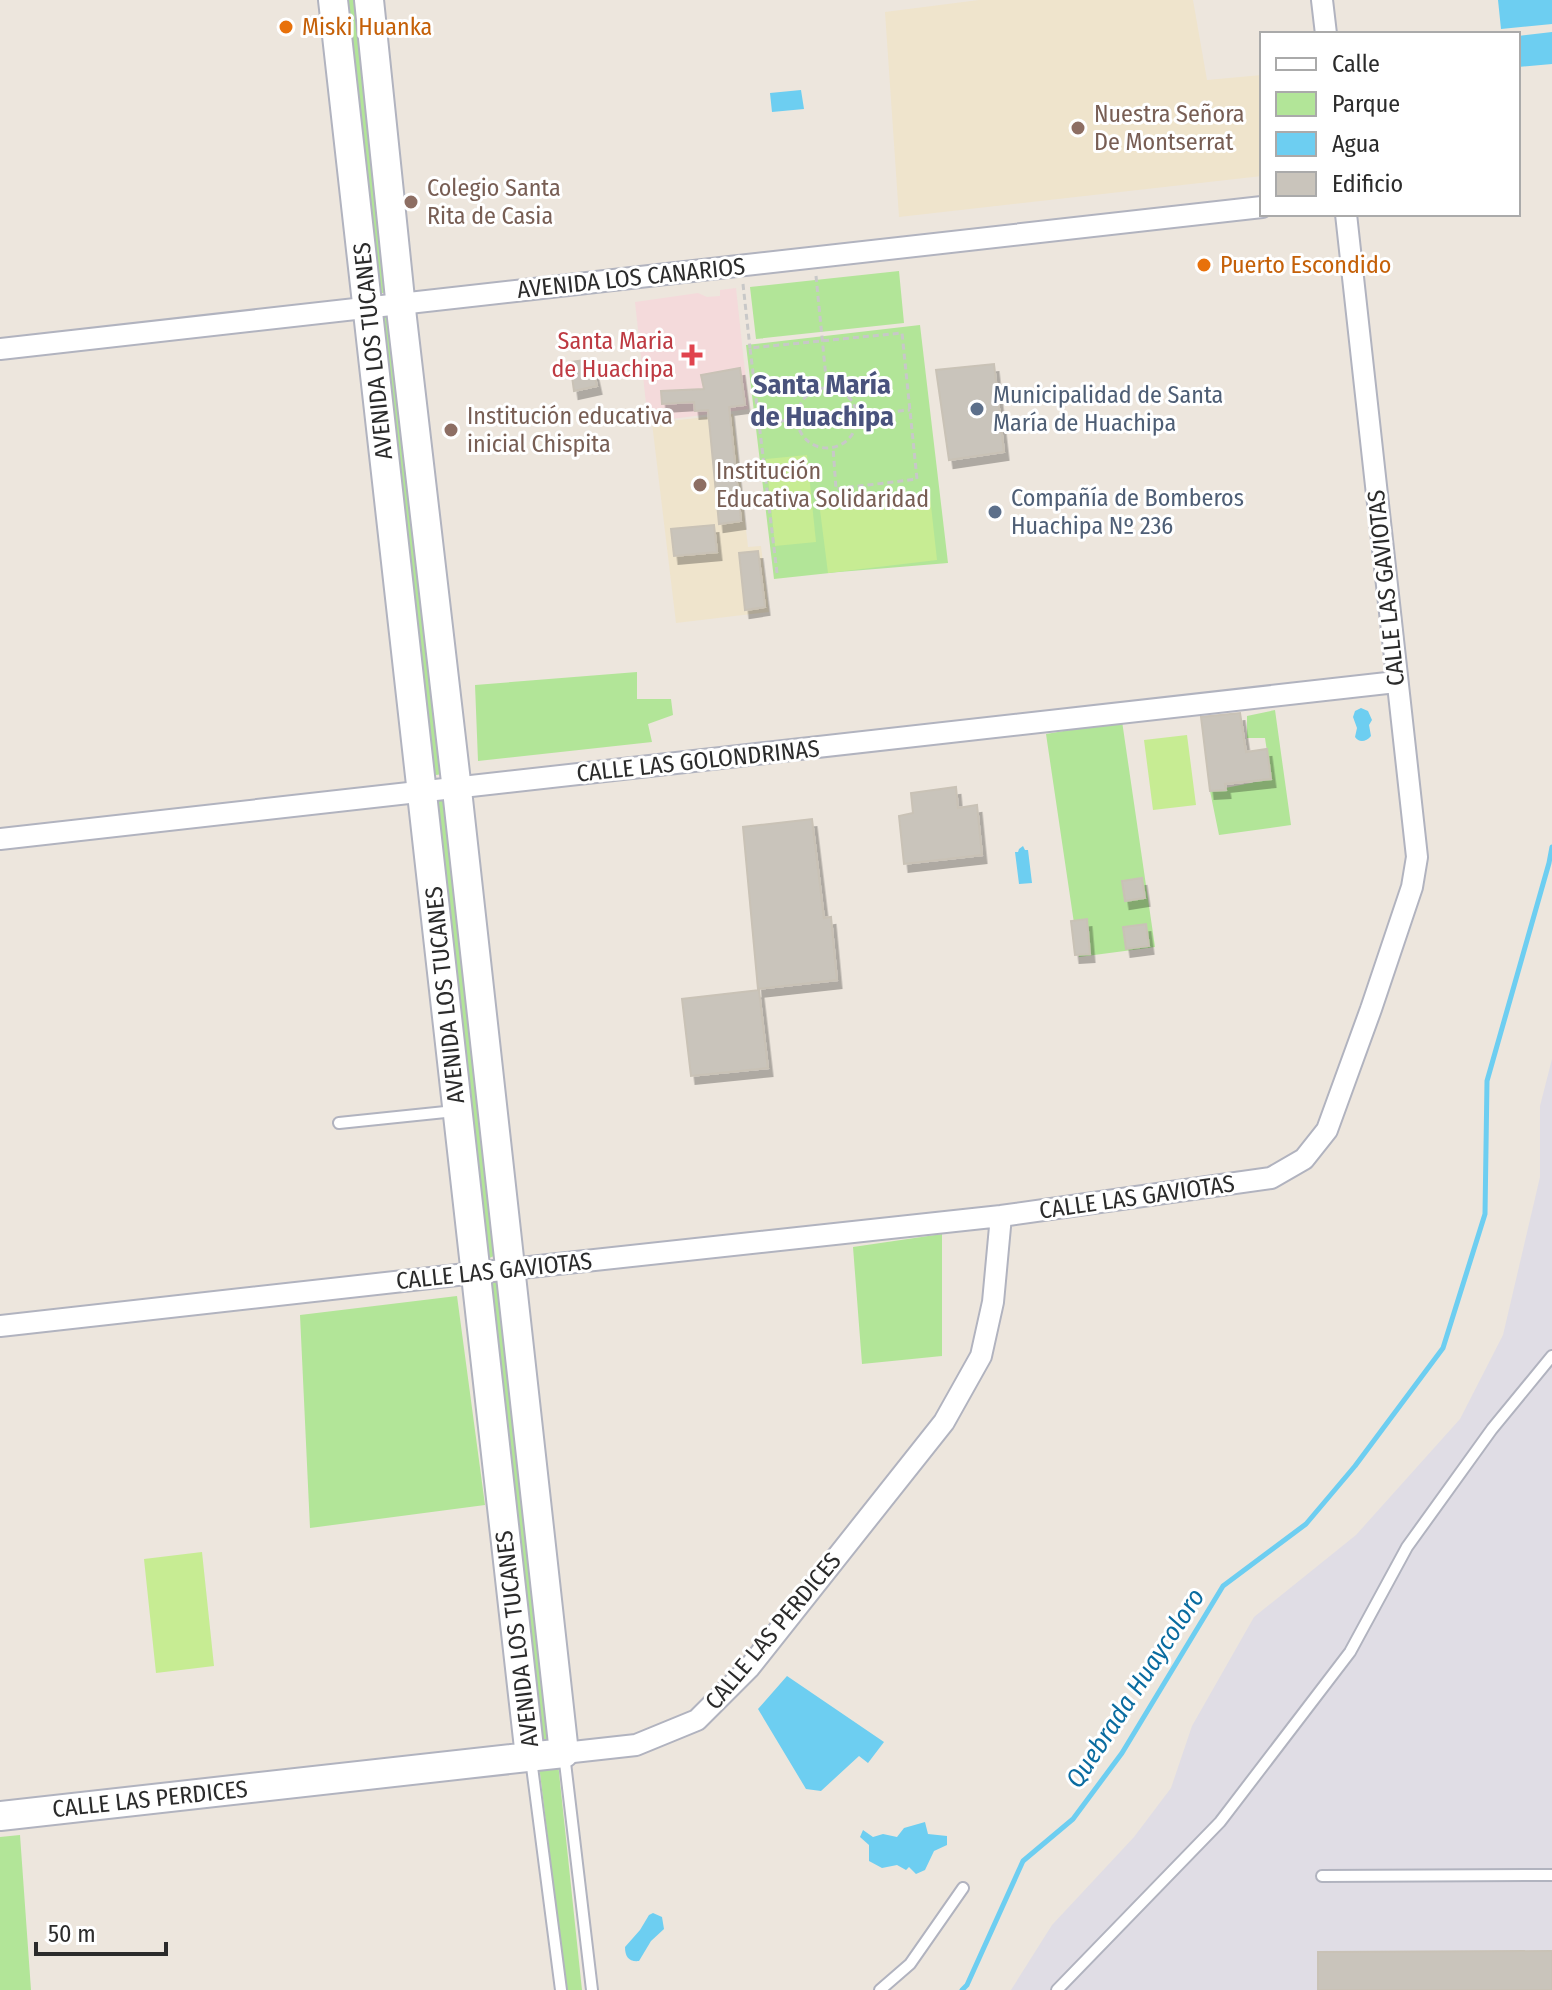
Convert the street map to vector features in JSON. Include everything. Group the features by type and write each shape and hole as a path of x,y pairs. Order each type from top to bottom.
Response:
{"street":[{"name":"AVENIDA LOS TUCANES","path":"333,0 530,1757"},
{"name":"AVENIDA LOS TUCANES","path":"369,0 564,1753"},
{"path":"1322,0 1326,32"},
{"name":"AVENIDA LOS CANARIOS","path":"0,349 1260,207"},
{"name":"CALLE LAS GAVIOTAS","path":"0,1326 1001,1216 1271,1178 1304,1159 1327,1130 1412,887 1417,857 1346,216"},
{"name":"CALLE LAS GOLONDRINAS","path":"0,839 1396,682"},
{"name":"CALLE LAS PERDICES","path":"0,1816 636,1745 697,1720 749,1668 944,1422 981,1356 993,1302 1001,1216"}],"lane":[{"path":"339,1123 457,1111"},
{"path":"1057,1990 1220,1822 1350,1652 1407,1547 1492,1429 1552,1356"},
{"name":"AVENIDA LOS TUCANES","path":"564,1753 592,1990"},
{"name":"AVENIDA LOS TUCANES","path":"530,1757 561,1990"},
{"path":"1322,1876 1552,1875"},
{"path":"880,1990 910,1964 963,1888"}],"path":[{"path":"814,257 827,388"},
{"path":"740,265 777,573"},
{"path":"750,348 902,333 917,479 836,489 833,447"},
{"path":"827,388 846,394 853,401 857,415 849,439 833,447 811,443 804,437 797,419 798,410 809,394 827,388"},
{"path":"857,415 910,410"},
{"path":"759,424 797,419"}],"shaded area":[{"name":"Nuestra Señora De Montserrat","path":"979,0 1193,0 1207,80 1260,75 1260,176 899,217 885,12"},
{"name":"Santa Maria de Huachipa","path":"736,288 749,409 648,422 635,302 698,293 707,297 720,296 720,290"},
{"name":"Institución Educativa Solidaridad","path":"733,414 748,547 761,546 769,612 676,623 652,423"},
{"path":"1552,1059 1552,1990 1011,1990 1052,1925 1134,1837 1171,1788 1192,1726 1254,1617 1356,1535 1460,1419 1503,1335 1540,1177 1540,1106"}],"green space":[{"path":"341,0 358,0 389,292 376,294"},
{"path":"899,271 904,323 756,339 750,287"},
{"path":"389,312 443,774 429,776 378,314"},
{"path":"920,325 948,563 774,579 746,345"},
{"path":"807,455 816,542 775,546 766,459"},
{"path":"930,497 937,560 828,573 820,510"},
{"path":"637,672 637,699 671,699 673,715 648,724 652,742 478,761 475,685"},
{"path":"1275,710 1291,825 1219,835 1210,791 1271,779 1265,738 1247,738 1247,716"},
{"path":"1122,721 1155,947 1079,957 1046,734"},
{"path":"1187,735 1196,805 1153,810 1144,740"},
{"path":"444,794 498,1252 487,1259 433,796"},
{"path":"942,1234 942,1356 862,1364 853,1247"},
{"path":"497,1276 551,1740 544,1743 538,1740 486,1279"},
{"path":"457,1296 485,1505 310,1528 300,1315"},
{"path":"202,1552 214,1666 156,1673 144,1559"},
{"path":"558,1763 582,1990 566,1990 539,1765"},
{"path":"20,1835 31,1990 0,1990 0,1837"}],"water":[{"path":"1498,0 1552,0 1552,24 1501,29"},
{"path":"1552,32 1552,64 1520,67 1520,36"},
{"path":"801,90 804,109 772,112 770,93"},
{"path":"1361,708 1368,711 1372,720 1369,725 1371,736 1363,741 1355,737 1357,728 1353,717 1355,711"},
{"path":"1023,846 1028,850 1032,883 1019,884 1015,852"},
{"path":"787,1676 884,1742 868,1763 859,1756 821,1791 806,1789 758,1709"},
{"path":"925,1822 928,1834 947,1836 947,1845 934,1851 925,1870 916,1874 909,1867 906,1870 897,1865 882,1868 869,1861 869,1845 860,1837 863,1830 873,1837 883,1834 897,1837 904,1828"},
{"path":"653,1913 662,1917 664,1929 651,1941 639,1961 630,1960 625,1947"}],"building":[{"path":"591,359 597,386 574,391 570,362"},
{"path":"994,364 1004,452 949,460 936,370"},
{"path":"740,368 745,405 729,407 741,521 719,524 708,410 695,411 694,402 662,404 661,391 704,389 701,375"},
{"path":"714,525 717,552 674,556 671,529"},
{"path":"758,551 765,607 745,610 739,553"},
{"path":"1240,713 1246,752 1267,749 1271,779 1225,784 1226,790 1210,791 1201,717"},
{"path":"956,787 958,808 977,805 982,855 904,864 899,816 913,813 911,793"},
{"path":"812,819 824,918 831,917 837,980 758,989 743,827"},
{"path":"1142,878 1145,898 1125,901 1122,881"},
{"path":"1087,919 1090,954 1075,955 1071,921"},
{"path":"1146,924 1149,946 1126,949 1123,927"},
{"path":"759,990 768,1068 691,1076 682,999"},
{"path":"1552,1951 1552,1990 1318,1990 1318,1952"}],"waterway":[{"name":"Quebrada Huaycoloro","path":"962,1990 1023,1861 1073,1819 1122,1753 1223,1586 1306,1524 1355,1466 1443,1348 1485,1214 1487,1081 1552,847"}],"place":[{"name":"Miski Huanka","path":"286,27"},
{"name":"Nuestra Señora De Montserrat","path":"1078,128"},
{"name":"Colegio Santa Rita de Casia","path":"411,202"},
{"name":"Puerto Escondido","path":"1204,265"},
{"name":"Santa Maria de Huachipa","path":"692,355"},
{"name":"Municipalidad de Santa María de Huachipa","path":"977,409"},
{"name":"Institución educativa inicial Chispita","path":"451,430"},
{"name":"Institución Educativa Solidaridad","path":"700,485"},
{"name":"Compañía de Bomberos Huachipa Nº 236","path":"995,512"}],"district":[{"name":"Santa María de Huachipa","path":"822,400"}]}
